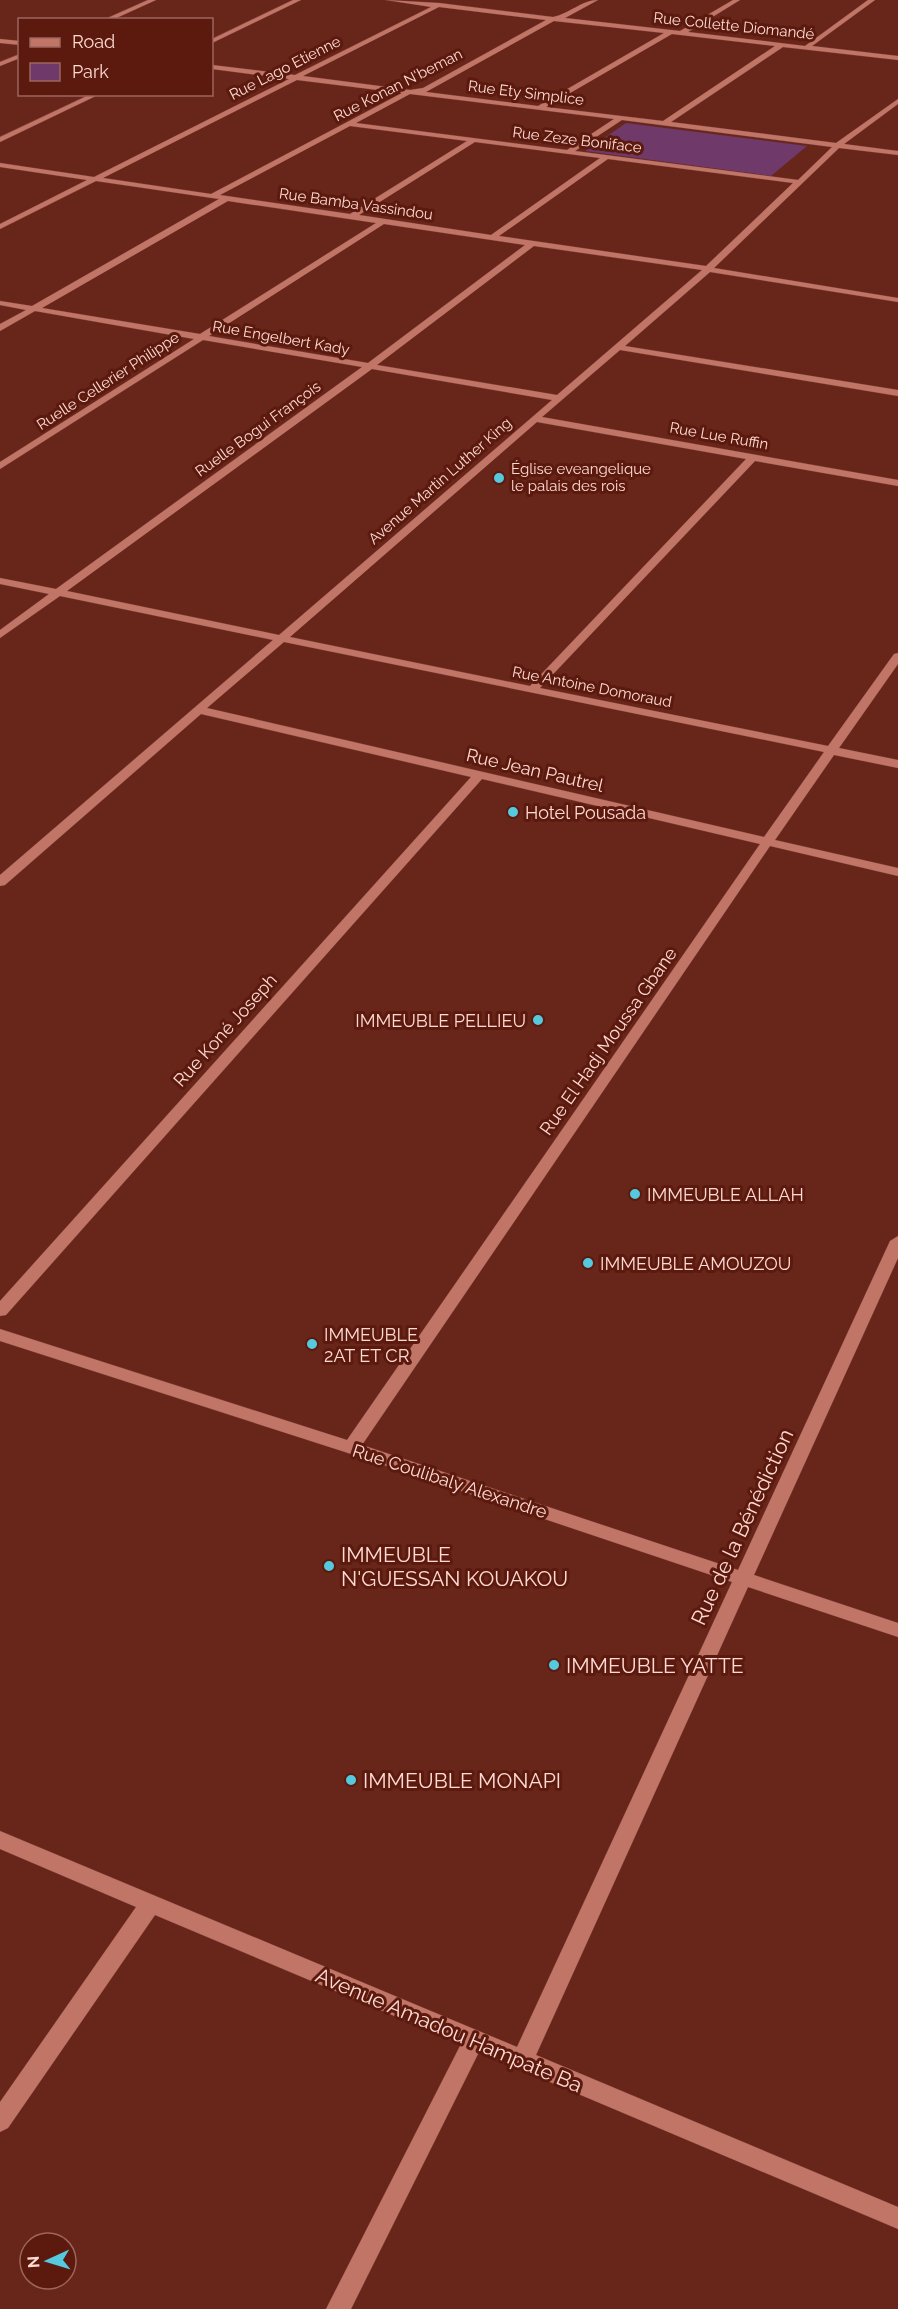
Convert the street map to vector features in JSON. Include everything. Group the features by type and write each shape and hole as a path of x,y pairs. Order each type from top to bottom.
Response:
{"street":[{"path":"111,18 153,0"},
{"path":"213,41 298,0"},
{"name":"Rue Collette Diomandé","path":"389,0 898,58"},
{"name":"Rue Lago Etienne","path":"0,227 454,0"},
{"name":"Rue Konan N'beman","path":"213,196 408,92 425,90 552,19 567,16 595,0"},
{"path":"682,33 737,0"},
{"path":"862,0 871,0"},
{"path":"807,47 871,0"},
{"path":"539,108 671,32"},
{"path":"0,41 18,43"},
{"path":"664,124 781,45"},
{"path":"0,64 18,57"},
{"name":"Rue Ety Simplice","path":"213,67 898,153"},
{"path":"0,140 93,96"},
{"name":"Avenue Martin Luther King","path":"0,882 708,269 838,145 898,101"},
{"path":"568,152 621,118"},
{"name":"Rue Zeze Boniface","path":"351,124 799,182"},
{"path":"351,217 474,140"},
{"path":"491,238 607,157"},
{"name":"Rue Bamba Vassindou","path":"0,165 708,269 898,300"},
{"path":"0,328 226,198"},
{"name":"Ruelle Cellerier Philippe","path":"0,466 382,222"},
{"name":"Ruelle Bogui François","path":"0,635 370,366 531,244"},
{"path":"885,298 898,292"},
{"name":"Rue Engelbert Kady","path":"0,303 558,398"},
{"path":"618,347 898,393"},
{"name":"Rue Lue Ruffin","path":"535,419 898,483"},
{"path":"531,691 753,457"},
{"name":"Rue Antoine Domoraud","path":"0,581 898,764"},
{"name":"Rue El Hadj Moussa Gbane","path":"351,1448 767,842 898,656"},
{"name":"Rue Jean Pautrel","path":"199,710 898,872"},
{"name":"Rue Koné Joseph","path":"0,1311 478,775"},
{"name":"Rue de la Bénédiction","path":"522,2061 898,1241"},
{"name":"Rue Coulibaly Alexandre","path":"0,1335 351,1448 898,1630"},
{"name":"Avenue Amadou Hampate Ba","path":"0,1840 898,2218"},
{"path":"0,2121 150,1904"},
{"path":"338,2309 474,2040"}],"green space":[{"path":"626,123 807,146 771,176 585,151"}],"place":[{"name":"Église eveangelique le palais des rois","path":"499,478"},
{"name":"Hotel Pousada","path":"513,812"},
{"name":"IMMEUBLE PELLIEU","path":"538,1020"},
{"name":"IMMEUBLE ALLAH","path":"635,1194"},
{"name":"IMMEUBLE AMOUZOU","path":"588,1263"},
{"name":"IMMEUBLE 2AT ET CR","path":"312,1344"},
{"name":"IMMEUBLE N'GUESSAN KOUAKOU","path":"329,1566"},
{"name":"IMMEUBLE YATTE","path":"554,1665"},
{"name":"IMMEUBLE MONAPI","path":"351,1780"}]}
